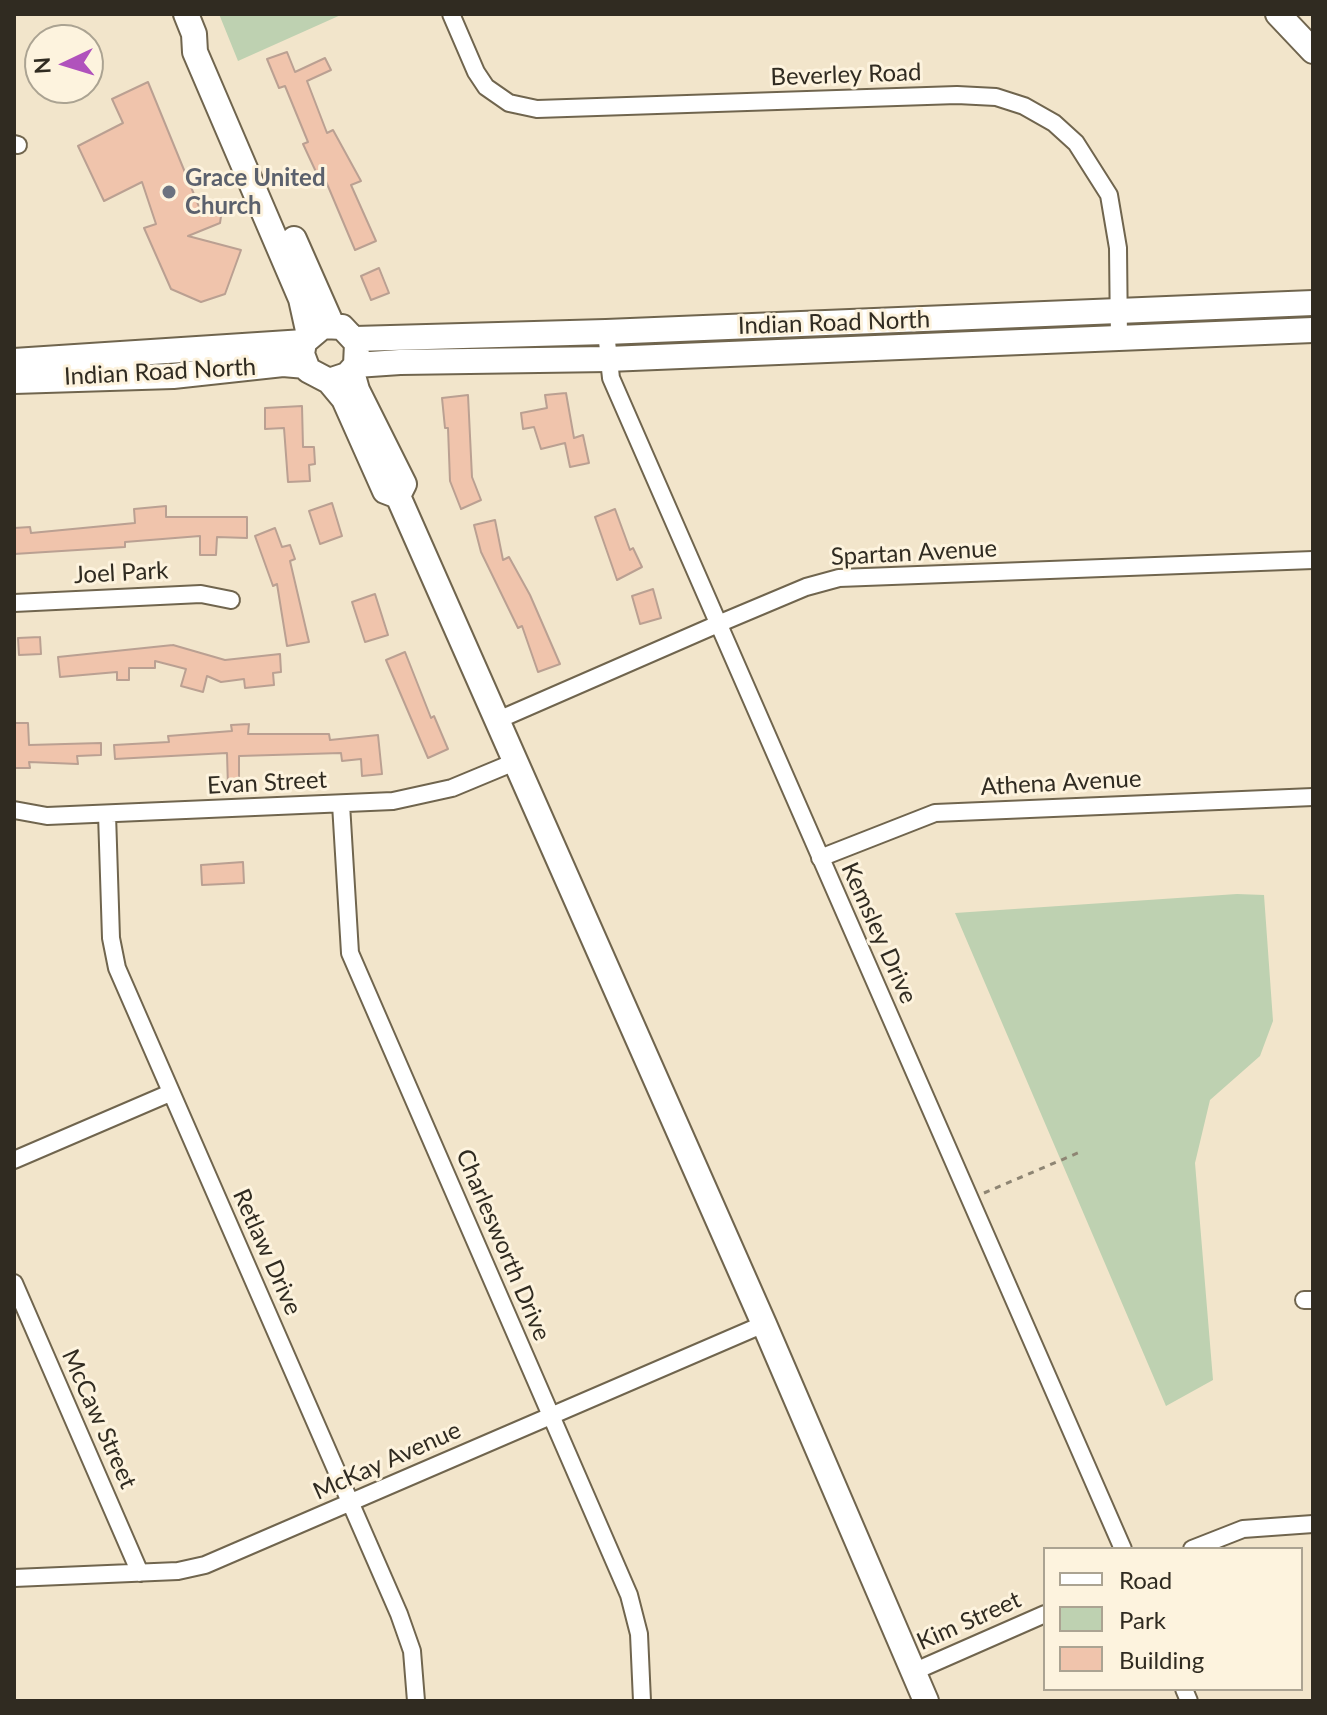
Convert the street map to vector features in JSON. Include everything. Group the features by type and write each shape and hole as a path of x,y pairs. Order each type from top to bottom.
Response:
{"main road":[{"path":"1278,14 1313,51"},
{"path":"190,24 208,43 332,325 347,330 355,339 359,354 354,368 357,390 404,484 398,496"},
{"path":"190,24 195,52 301,299 306,348 316,377 329,381 344,399 385,491 398,496 764,1324 926,1701"},
{"name":"Indian Road North","path":"355,339 606,332 1313,303"},
{"name":"Indian Road North","path":"14,381 173,376 283,364 332,325"},
{"name":"Indian Road North","path":"329,381 342,379 354,368 1313,330"},
{"name":"Indian Road North","path":"14,361 306,348"}],"street":[{"name":"Beverley Road","path":"451,14 476,72 486,87 509,103 537,109 957,95 1011,100 1064,132 1103,182 1116,224 1119,339"},
{"name":"Kemsley Drive","path":"606,332 611,378 1122,1547"},
{"name":"Spartan Avenue","path":"498,720 806,587 839,578 1313,560"},
{"name":"Joel Park","path":"14,603 201,594 231,600"},
{"name":"Evan Street","path":"14,810 47,816 341,804 423,796 517,761"},
{"name":"Athena Avenue","path":"820,858 935,813 1313,797"},
{"name":"Charlesworth Drive","path":"341,804 350,953 634,1608 642,1701"},
{"name":"Retlaw Drive","path":"107,814 114,955 129,999 409,1640 416,1701"},
{"path":"14,1160 170,1093"},
{"name":"McCaw Street","path":"14,1283 140,1573"},
{"name":"McKay Avenue","path":"14,1578 140,1573 205,1565 764,1324"},
{"path":"1197,1547 1243,1529 1313,1524"},
{"name":"Kim Street","path":"913,1672 1043,1615"}],"path":[{"path":"970,1199 1080,1152"}],"green space":[{"path":"219,14 343,14 238,61"},
{"path":"1237,894 1264,895 1273,1021 1260,1056 1210,1100 1195,1163 1213,1380 1166,1406 955,913"}],"building":[{"path":"287,52 295,72 325,58 331,70 307,81 327,133 333,130 361,181 351,185 376,241 355,250 322,172 317,174 303,144 308,142 285,86 279,88 267,59"},
{"name":"Grace United Church","path":"148,82 200,209 211,202 223,203 220,223 188,236 241,250 225,294 201,302 171,289 144,228 156,224 142,182 104,201 78,146 123,123 112,99"},
{"path":"379,268 389,293 371,300 361,276"},
{"path":"566,393 574,438 583,435 589,463 570,467 565,443 541,449 534,427 523,429 521,413 547,408 545,395"},
{"path":"468,395 472,477 481,500 461,509 450,481 448,428 445,428 442,398"},
{"path":"302,406 303,447 314,447 315,464 309,465 310,481 288,482 284,428 265,429 265,408"},
{"path":"332,503 342,536 320,544 309,511"},
{"path":"166,506 166,517 247,517 247,538 217,537 216,555 200,555 200,536 125,542 125,547 14,554 14,528 30,527 31,533 135,523 134,509"},
{"path":"615,509 630,550 633,548 642,567 617,580 595,517"},
{"path":"495,520 503,560 509,557 530,595 560,664 538,672 522,626 518,628 481,552 474,525"},
{"path":"275,528 282,547 290,545 295,559 290,561 309,642 287,646 277,584 273,586 255,536"},
{"path":"653,589 661,618 640,624 632,596"},
{"path":"375,594 388,635 365,642 352,602"},
{"path":"40,637 41,654 19,655 18,638"},
{"path":"173,645 225,660 280,654 281,672 273,673 274,685 245,688 244,679 221,682 207,676 203,692 181,686 186,669 155,661 155,668 129,668 129,680 117,680 117,672 60,677 58,657"},
{"path":"405,652 431,718 434,716 448,749 428,758 386,660"},
{"path":"14,723 28,723 29,745 101,743 101,755 77,756 78,764 29,762 30,768 14,768"},
{"path":"249,724 248,734 329,734 330,740 378,735 382,774 362,776 361,759 342,761 341,753 239,756 239,787 228,788 227,753 115,759 114,745 169,742 168,736 232,731 231,725"},
{"path":"243,862 244,883 202,885 201,865"}],"place":[{"name":"Grace United Church","path":"169,192"}]}
